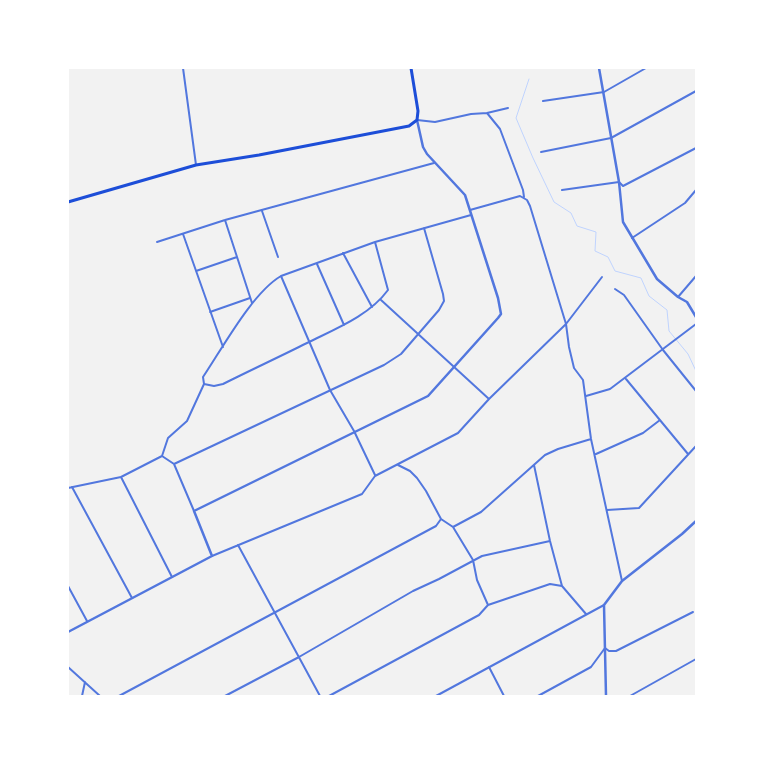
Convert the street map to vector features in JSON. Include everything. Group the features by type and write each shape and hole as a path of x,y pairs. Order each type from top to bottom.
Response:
{"main road":[{"path":"68,202 196,166 409,126 417,120 418,111 411,68"}],"street":[{"path":"183,68 196,166"},
{"path":"599,68 619,182 623,222 657,279 678,297 687,302 696,317"},
{"path":"543,101 604,92 646,68"},
{"path":"541,152 611,138 696,91"},
{"path":"194,511 428,396 455,368 501,314 498,298 465,195 434,164 423,147 417,120 435,122 471,114 487,114 508,108"},
{"path":"487,114 500,129 524,197 530,206 566,324 574,368 583,380 592,439 622,581"},
{"path":"562,190 619,182 623,186 696,148"},
{"path":"157,242 225,220 434,164"},
{"path":"632,238 685,203 696,190"},
{"path":"470,210 520,196 524,197"},
{"path":"262,211 278,257"},
{"path":"68,488 121,477 162,456 168,438 187,421 204,384 203,377 252,304 271,282 281,276 375,242 471,214"},
{"path":"225,220 252,304"},
{"path":"174,464 395,359 401,354 439,310 444,301 424,228"},
{"path":"182,234 223,347"},
{"path":"204,384 214,386 224,384 344,325 381,300 388,290 375,242"},
{"path":"344,253 372,307"},
{"path":"196,271 237,257"},
{"path":"316,264 344,325"},
{"path":"281,276 330,390 354,431 375,476"},
{"path":"678,297 696,276"},
{"path":"68,632 212,556 362,494 375,476 458,433 489,399 566,324 602,277"},
{"path":"615,289 624,295 663,350 696,391"},
{"path":"210,312 251,298"},
{"path":"381,300 489,399"},
{"path":"586,396 610,389 696,324"},
{"path":"625,379 688,454"},
{"path":"596,454 643,433 660,420"},
{"path":"453,527 482,512 544,455 592,439"},
{"path":"607,510 639,508 696,446"},
{"path":"162,456 174,464 212,556"},
{"path":"398,465 410,471 417,478 441,519 453,527 473,560 477,580 488,605"},
{"path":"534,465 550,541 562,586 586,614"},
{"path":"121,477 172,577"},
{"path":"72,487 132,598"},
{"path":"119,696 436,526 441,519"},
{"path":"436,696 604,605 622,581 696,521"},
{"path":"225,696 299,657 413,591 473,560 482,556 550,541"},
{"path":"238,545 320,696"},
{"path":"329,696 480,615 488,605 550,584 562,586"},
{"path":"68,586 87,621"},
{"path":"604,605 606,696"},
{"path":"606,648 609,651 616,651 693,612"},
{"path":"538,696 592,667 606,648"},
{"path":"630,696 696,659"},
{"path":"68,667 100,696"},
{"path":"489,667 504,696"},
{"path":"82,696 85,681"}],"waterway":[{"path":"529,79 516,118 554,202 571,213 577,226 596,232 595,251 608,257 615,271 641,278 649,296 667,310 669,331 688,354 696,371"}]}
